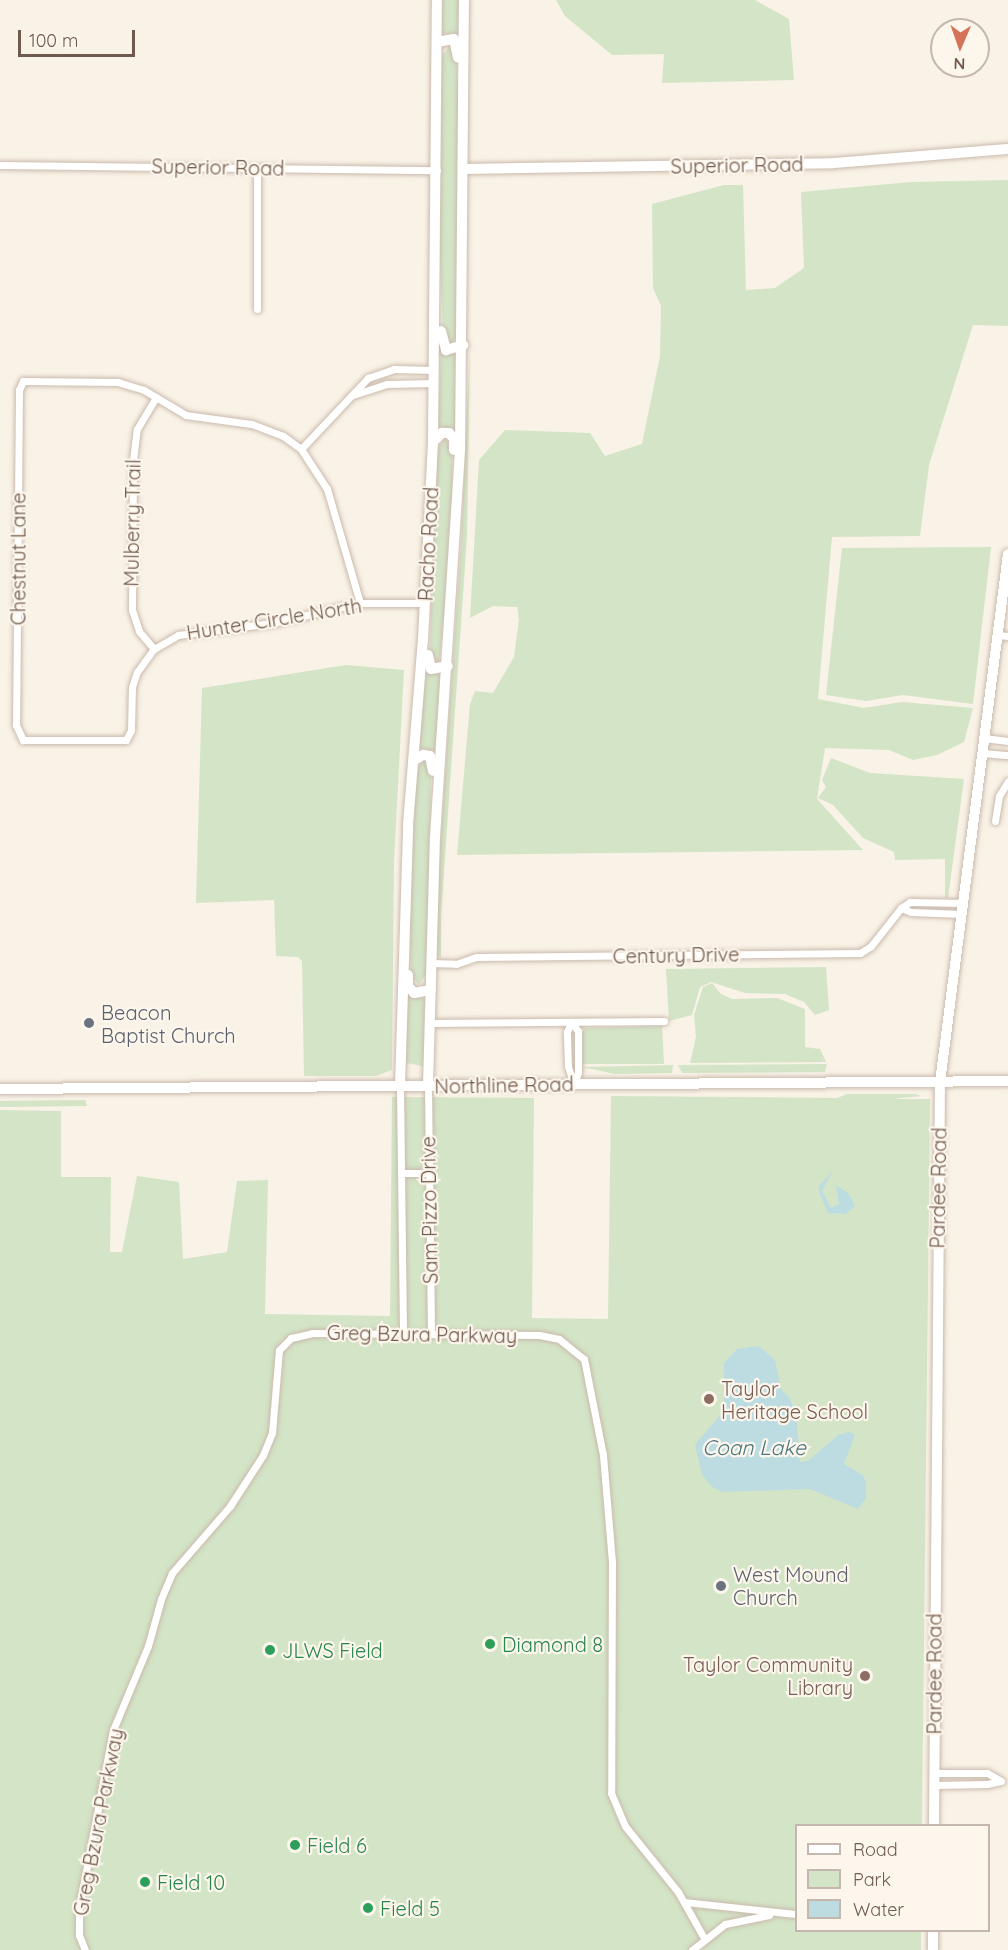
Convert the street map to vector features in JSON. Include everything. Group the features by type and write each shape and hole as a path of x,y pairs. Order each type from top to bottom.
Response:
{"street":[{"name":"Racho Road","path":"400,1086 405,897 425,603 432,442 437,170 437,0"},
{"name":"Racho Road","path":"428,1086 435,837 457,525 463,345 464,0"},
{"path":"437,42 450,39 457,44 465,135"},
{"name":"Superior Road","path":"465,169 833,164 1008,149"},
{"name":"Superior Road","path":"0,165 437,170"},
{"path":"257,168 257,309"},
{"path":"435,265 442,347 453,350 463,345"},
{"path":"301,449 353,395 360,384 383,371 434,370"},
{"path":"383,371 387,384"},
{"name":"Chestnut Lane","path":"19,737 18,467 20,390 23,381 111,380 133,385 156,397"},
{"path":"353,395 387,384 433,382"},
{"path":"156,397 198,418 262,426 301,449 327,489 360,603"},
{"name":"Mulberry Trail","path":"154,649 139,632 132,610 133,460 137,429 156,397"},
{"path":"432,442 442,433 449,433 454,439 457,525"},
{"name":"Pardee Road","path":"934,1824 940,1082 984,738 1003,636 1008,554"},
{"path":"426,580 430,625 427,663 437,670 448,666"},
{"name":"Hunter Circle North","path":"19,737 28,741 126,740 131,730 132,687 137,672 154,649 177,635 272,623 360,603 425,603"},
{"path":"984,738 1008,741"},
{"path":"982,753 1008,755"},
{"path":"413,761 423,754 434,760 431,802 435,837"},
{"path":"995,821 999,796 1008,781"},
{"path":"405,897 408,986 414,993 431,990"},
{"path":"901,908 910,902 963,908"},
{"path":"901,908 910,912 963,908"},
{"name":"Century Drive","path":"431,963 456,964 476,957 860,952 871,946 901,908"},
{"path":"430,1023 664,1021"},
{"path":"572,1022 578,1031 578,1072 574,1085"},
{"name":"Northline Road","path":"0,1089 1008,1081"},
{"name":"Sam Pizzo Drive","path":"400,1086 404,1333"},
{"name":"Sam Pizzo Drive","path":"428,1086 431,1334"},
{"path":"401,1173 429,1173"},
{"name":"Greg Bzura Parkway","path":"85,1950 79,1935 79,1908 113,1730 148,1646 172,1573 230,1506 263,1455 272,1433 279,1350 291,1338 312,1333 549,1336 574,1347 584,1359 603,1455 612,1562 611,1793 625,1826 685,1902 704,1938"},
{"path":"934,1773 987,1773 1005,1781"},
{"path":"934,1785 1005,1781"},
{"path":"685,1902 795,1914"},
{"path":"692,1950 704,1938 725,1924 774,1913"},
{"path":"933,1932 933,1950"}],"green space":[{"path":"442,0 459,0 459,35 442,33"},
{"path":"556,0 755,0 789,19 794,80 662,83 664,54 612,55 565,16"},
{"path":"450,46 456,53 460,135 456,338 450,343 443,335 440,255 442,55"},
{"path":"1008,180 1008,326 973,325 929,465 920,536 832,537 818,699 864,708 902,702 973,708 964,742 937,755 913,760 889,750 825,748 817,799 863,850 457,855 470,704 475,691 493,693 514,657 519,619 517,607 493,606 470,618 479,460 505,430 590,433 605,456 642,444 660,356 661,306 653,288 652,204 724,185 743,185 746,290 775,288 804,268 801,192 911,182"},
{"path":"470,346 467,537 441,915 441,958 436,953 437,892 461,547"},
{"path":"441,354 457,354 455,429 438,426"},
{"path":"445,439 452,446 453,524 439,663 430,654 432,575 437,449"},
{"path":"991,547 973,704 903,695 866,701 826,695 842,548"},
{"path":"346,665 404,670 394,863 392,1070 376,1076 304,1076 302,961 298,957 276,956 274,900 196,903 202,688"},
{"path":"426,672 442,675 435,751 419,748"},
{"path":"831,758 870,773 964,779 948,898 945,898 945,859 895,860 894,852 863,838 833,805 818,798 826,787 822,780"},
{"path":"425,760 431,769 430,842 426,974 419,985 411,976 409,898 416,770"},
{"path":"826,967 829,1010 815,1015 804,1002 785,994 745,993 711,982 700,987 692,1015 669,1021 666,969"},
{"path":"712,983 721,994 732,999 777,998 805,1009 805,1047 820,1049 826,1062 690,1063 696,1037 694,1015 703,987"},
{"path":"408,994 425,999 423,1066 406,1063"},
{"path":"662,1026 664,1064 582,1064 582,1033 585,1028"},
{"path":"827,1064 825,1072 682,1073 678,1065"},
{"path":"673,1065 672,1073 615,1074 582,1067"},
{"path":"847,1094 915,1094 921,1096 892,1099 930,1099 922,1824 795,1824 795,1932 921,1932 921,1950 0,1950 0,1110 61,1111 61,1177 111,1177 110,1252 122,1252 137,1176 179,1182 183,1259 227,1252 237,1181 268,1180 265,1314 390,1316 392,1097 534,1098 532,1318 608,1319 611,1096 837,1098"},
{"path":"85,1100 87,1106 0,1107 0,1101"}],"water":[{"path":"833,1171 822,1191 831,1208 839,1204 836,1185 849,1194 855,1206 846,1214 828,1213 820,1194 819,1186"},
{"name":"Coan Lake","path":"759,1346 775,1360 781,1390 789,1397 796,1413 800,1462 808,1461 838,1435 849,1432 855,1435 844,1464 863,1475 866,1482 866,1498 858,1509 810,1489 722,1492 711,1486 702,1475 695,1444 724,1411 724,1363 737,1349"}],"place":[{"name":"Beacon Baptist Church","path":"89,1023"},
{"name":"Taylor Heritage School","path":"709,1399"},
{"name":"West Mound Church","path":"721,1586"},
{"name":"Diamond 8","path":"490,1644"},
{"name":"JLWS Field","path":"270,1650"},
{"name":"Taylor Community Library","path":"865,1676"},
{"name":"Field 6","path":"295,1845"},
{"name":"Field 10","path":"145,1882"},
{"name":"Field 5","path":"368,1908"}]}
